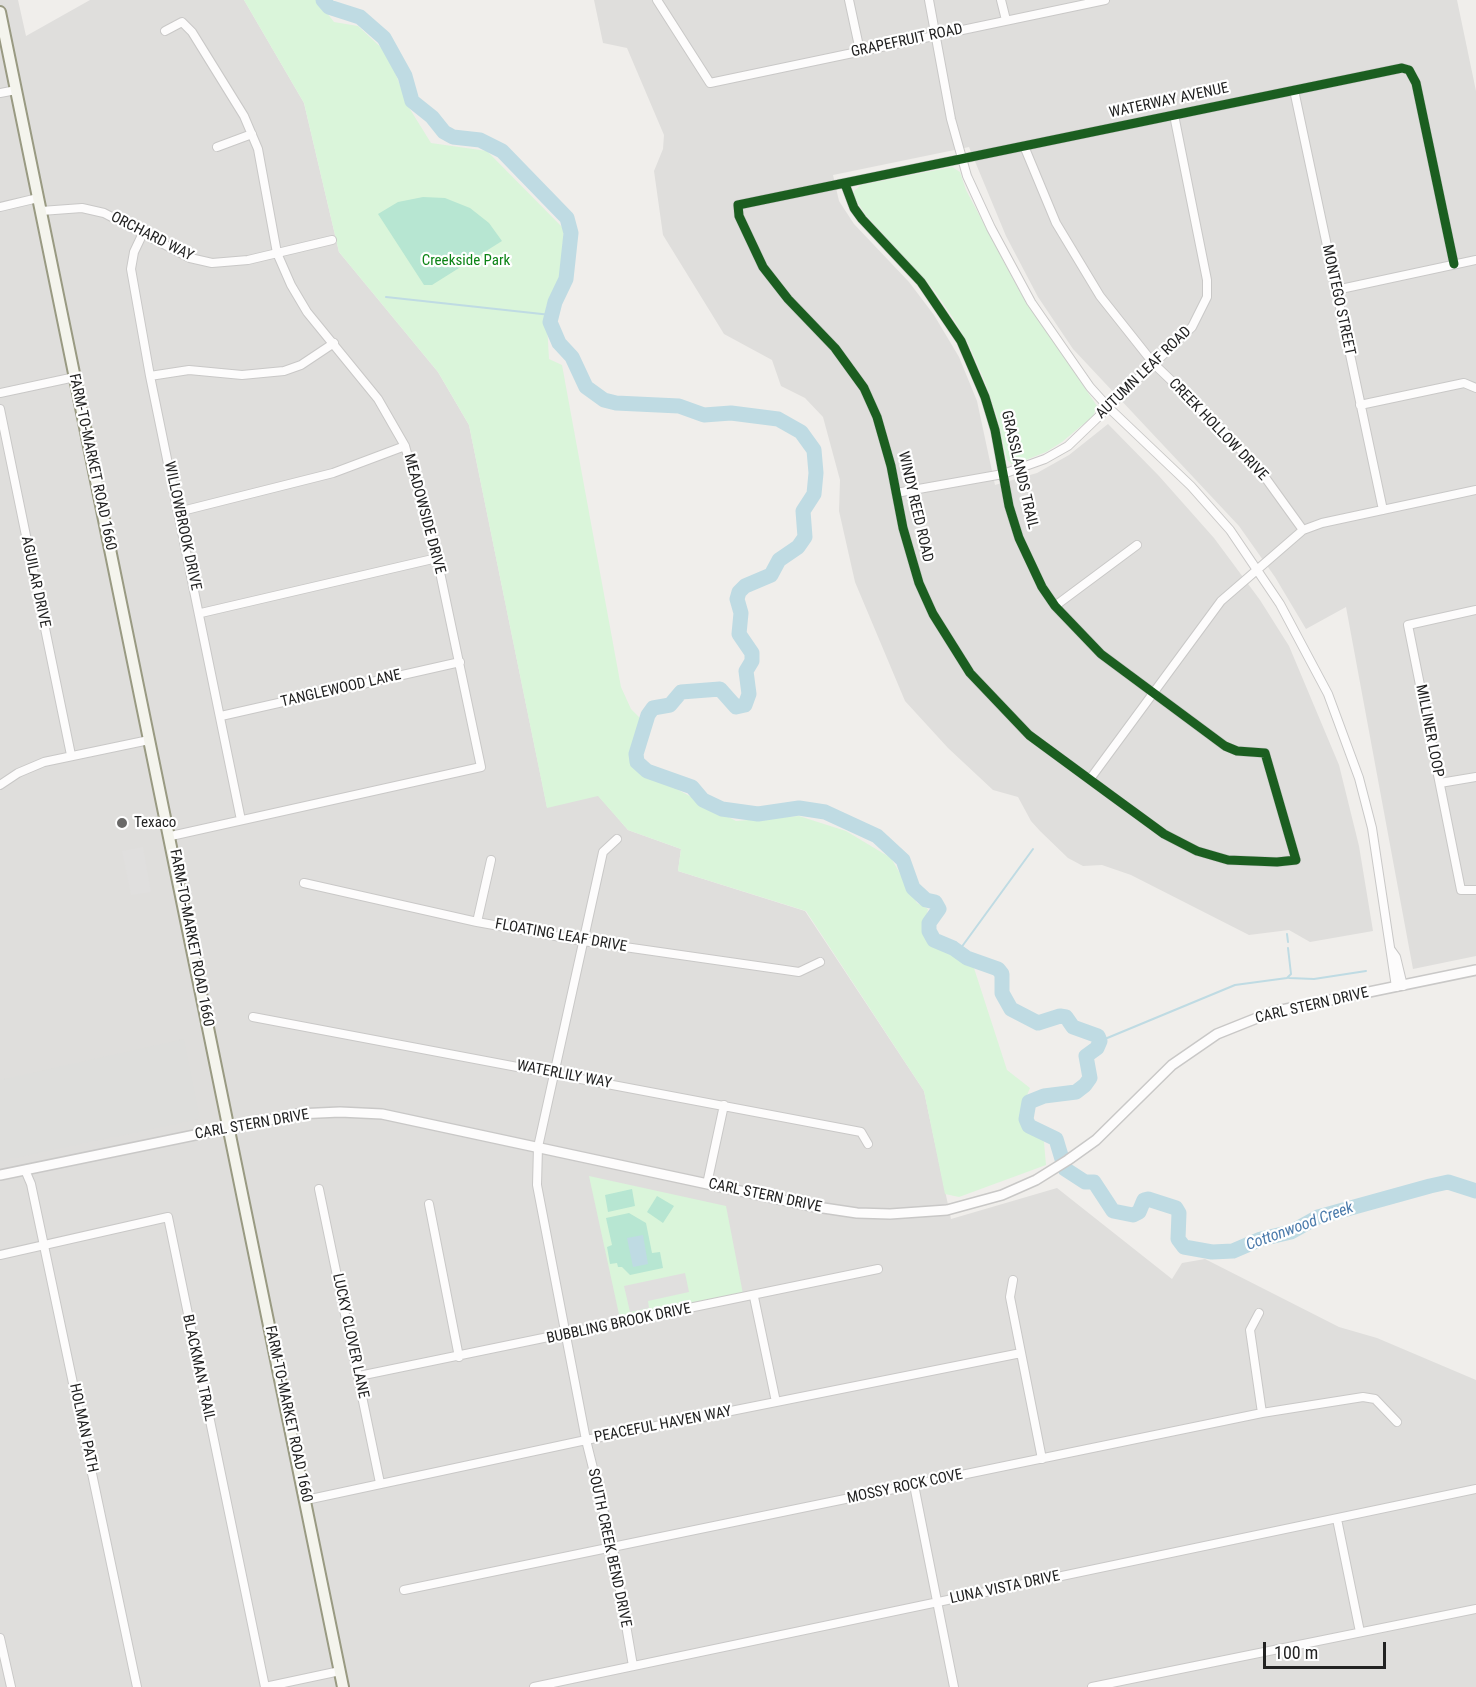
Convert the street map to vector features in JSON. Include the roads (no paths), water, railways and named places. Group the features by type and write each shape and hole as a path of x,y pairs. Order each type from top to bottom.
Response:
{"main road":[{"name":"FARM-TO-MARKET ROAD 1660","path":"0,12 149,740 171,836 343,1687"}],"street":[{"name":"GRAPEFRUIT ROAD","path":"657,0 710,83 1105,0"},
{"path":"849,0 860,51"},
{"path":"929,0 951,118 962,159 991,228 1030,302 1109,408 1191,486 1230,530 1307,652 1328,694 1356,770 1372,828 1391,950 1390,958 1399,987"},
{"path":"1001,0 1006,20"},
{"name":"MEADOWSIDE DRIVE","path":"165,31 182,22 192,32 252,134 258,149 277,253 291,285 307,312 378,399 405,446 437,558 481,767 171,836"},
{"name":"WATERWAY AVENUE","path":"738,205 1402,68 1409,70 1416,83 1454,264"},
{"path":"0,93 16,90"},
{"name":"MONTEGO STREET","path":"1294,90 1383,510"},
{"name":"AUTUMN LEAF ROAD","path":"896,493 1003,474 1044,459 1068,446 1192,327 1207,297 1205,270 1174,114"},
{"path":"217,147 252,134"},
{"name":"CREEK HOLLOW DRIVE","path":"1023,146 1056,223 1100,296 1154,364 1225,432 1267,480 1304,530"},
{"name":"GRASSLANDS TRAIL","path":"845,184 854,207 862,219 921,282 961,341 985,397 995,430 1009,506 1023,549 1042,587 1055,606 1101,654 1225,746 1237,751 1265,753 1296,860"},
{"path":"0,207 38,198"},
{"name":"WINDY REED ROAD","path":"738,205 739,216 763,267 788,299 835,348 864,388 877,417 910,556 919,584 939,624 970,673 1029,735 1164,834 1197,851 1228,860 1277,862 1296,860"},
{"name":"ORCHARD WAY","path":"41,212 82,208 104,213 190,258 212,263 248,260 332,240"},
{"name":"WILLOWBROOK DRIVE","path":"143,233 134,252 131,269 150,376 201,613 241,820"},
{"path":"1336,290 1476,260"},
{"path":"150,376 189,370 242,375 284,371 301,365 334,343"},
{"path":"0,393 75,377"},
{"path":"1360,405 1464,383 1476,388"},
{"name":"AGUILAR DRIVE","path":"0,409 71,755"},
{"path":"178,512 333,473 405,446"},
{"path":"1090,779 1221,601 1304,530 1322,523 1476,490"},
{"path":"1055,606 1137,545"},
{"path":"201,613 437,558"},
{"name":"MILLINER LOOP","path":"1476,610 1408,626 1461,890 1476,890"},
{"name":"TANGLEWOOD LANE","path":"221,716 460,662"},
{"path":"0,785 44,762 149,740"},
{"path":"1440,783 1476,777"},
{"name":"SOUTH CREEK BEND DRIVE","path":"617,839 603,852 538,1147 537,1185 586,1440 613,1549 633,1666"},
{"path":"477,922 491,860"},
{"name":"FLOATING LEAF DRIVE","path":"304,883 477,922 583,941 799,972 820,962"},
{"name":"CARL STERN DRIVE","path":"0,1175 297,1114 340,1112 382,1114 810,1206 857,1213 890,1214 947,1210 974,1204 1036,1180 1096,1140 1172,1065 1217,1034 1243,1022 1272,1012 1476,970"},
{"name":"WATERLILY WAY","path":"253,1017 861,1132 868,1144"},
{"path":"707,1184 724,1105"},
{"name":"HOLMAN PATH","path":"25,1170 31,1184 137,1687"},
{"name":"LUCKY CLOVER LANE","path":"319,1189 380,1483"},
{"path":"429,1204 459,1357"},
{"name":"BLACKMAN TRAIL","path":"0,1255 168,1217 265,1687"},
{"name":"BUBBLING BROOK DRIVE","path":"359,1376 754,1297 878,1269"},
{"path":"1013,1280 1010,1297 1042,1459"},
{"path":"754,1297 776,1402"},
{"path":"1259,1313 1250,1330 1262,1413"},
{"name":"PEACEFUL HAVEN WAY","path":"306,1500 586,1440 1021,1353"},
{"name":"MOSSY ROCK COVE","path":"404,1590 613,1549 1262,1413 1363,1397 1375,1400 1397,1422"},
{"path":"914,1485 954,1687"},
{"name":"LUNA VISTA DRIVE","path":"534,1687 557,1685 633,1666 1476,1489"},
{"path":"1337,1519 1360,1632"},
{"path":"1092,1687 1476,1609"},
{"path":"0,1638 11,1687"},
{"path":"265,1687 340,1671"}],"water":[{"path":"643,1235 648,1264 633,1267 627,1238"}],"waterway":[{"name":"Cottonwood Creek","path":"323,0 329,7 360,17 384,38 405,76 412,101 432,117 444,132 453,137 480,140 502,151 567,218 571,233 566,279 555,302 550,322 559,343 572,357 586,387 604,400 616,403 679,406 704,415 731,413 778,419 801,432 814,450 816,473 814,494 803,511 805,537 798,547 779,560 771,575 745,586 739,592 737,599 741,613 739,634 752,653 752,661 746,671 749,694 745,705 736,707 720,689 681,692 670,705 653,708 648,715 636,754 637,762 647,771 692,787 703,800 722,809 758,814 799,808 825,812 877,836 903,860 913,888 926,900 935,902 939,909 929,923 929,931 934,940 953,948 967,958 998,969 1002,974 1002,993 1011,1009 1038,1023 1060,1016 1066,1017 1073,1027 1098,1036 1100,1041 1097,1048 1086,1056 1090,1078 1085,1085 1076,1092 1044,1096 1029,1102 1026,1119 1029,1126 1056,1139 1065,1169 1085,1182 1094,1182 1113,1211 1133,1215 1139,1212 1144,1200 1148,1199 1176,1208 1179,1213 1178,1239 1184,1247 1212,1252 1233,1251 1261,1239 1291,1232 1318,1217 1430,1186 1448,1182 1476,1191"},
{"path":"386,297 551,315"},
{"path":"958,952 1033,849"},
{"path":"1287,934 1288,942"},
{"path":"1100,1041 1235,985 1287,978 1291,974 1288,948"},
{"path":"1289,978 1314,979 1366,971"}],"place":[{"name":"Texaco","path":"122,823"}],"park label":[{"name":"Creekside Park","path":"466,261"}]}
